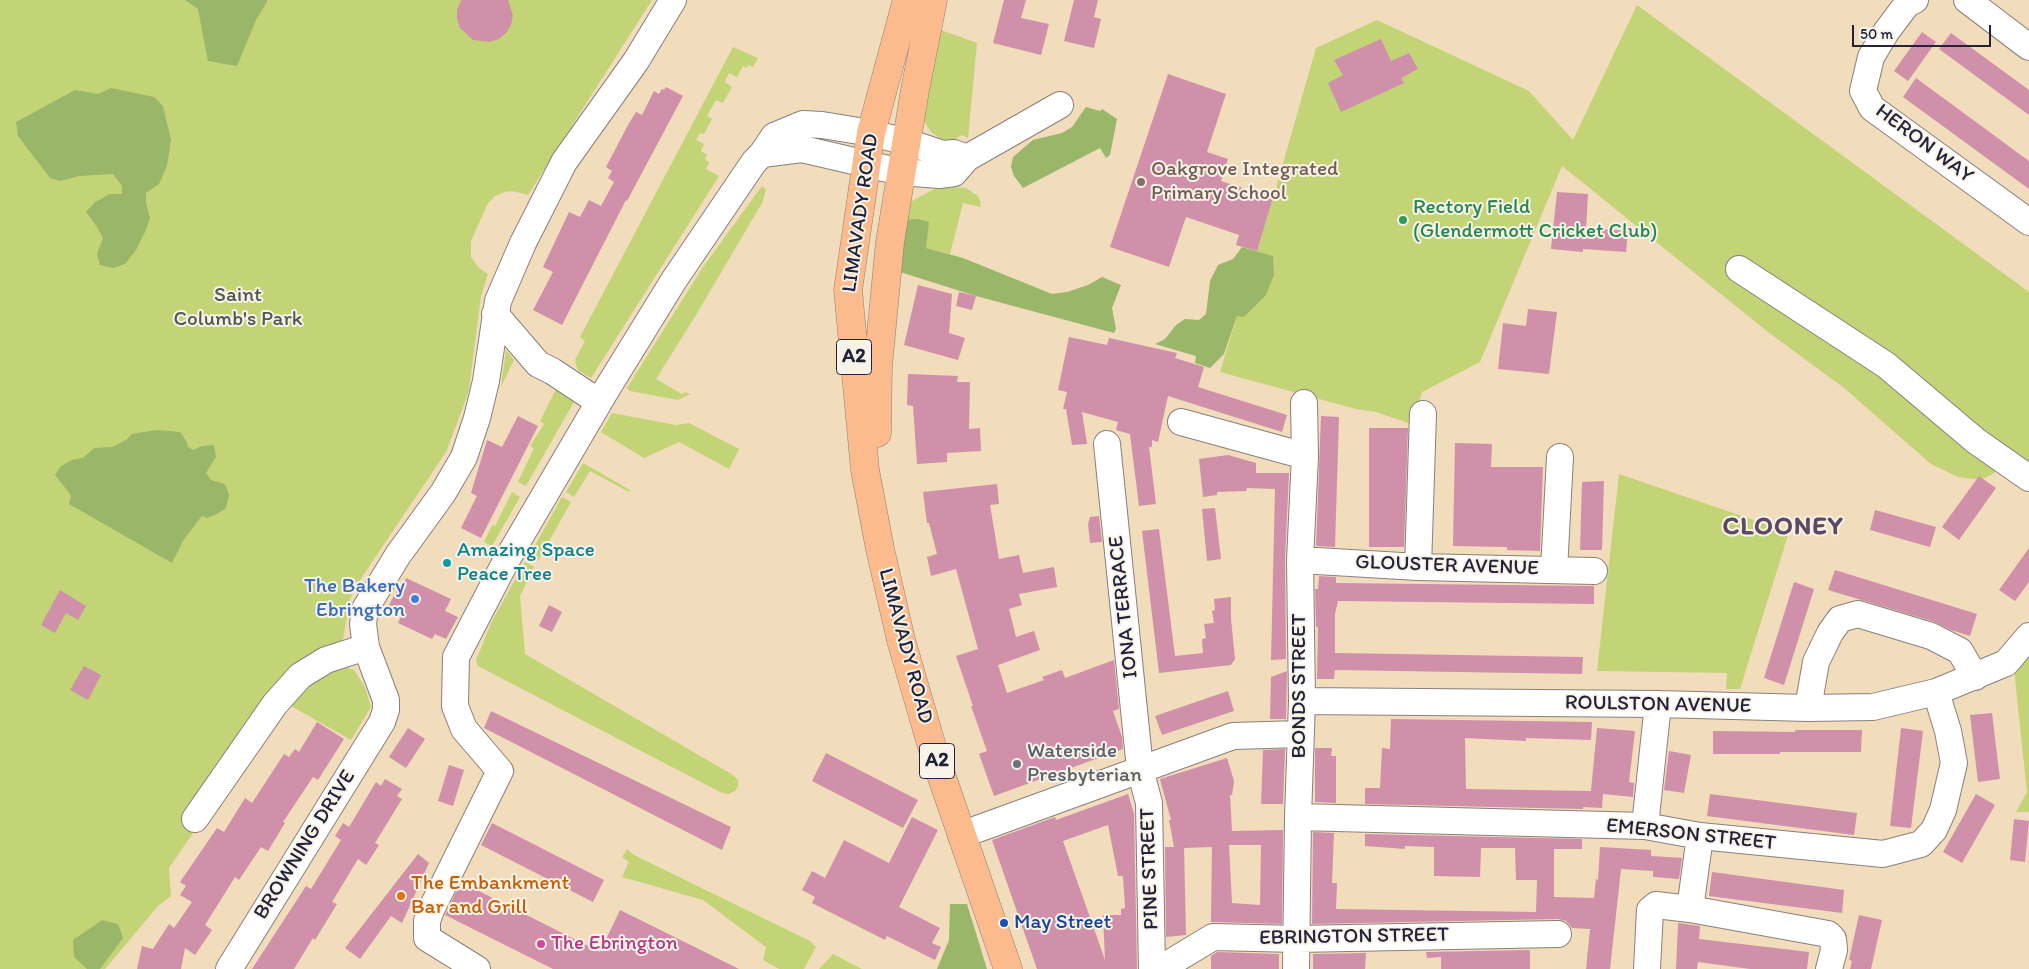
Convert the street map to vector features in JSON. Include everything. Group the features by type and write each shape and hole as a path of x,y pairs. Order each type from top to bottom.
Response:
{"highway":[{"name":"LIMAVADY ROAD","path":"880,549 877,442 878,366 885,280 883,168 889,137 907,0"},
{"path":"889,137 920,9 924,0"},
{"name":"LIMAVADY ROAD","path":"933,0 915,90 889,137 883,168 859,222 848,290 864,470 901,640 935,757 1008,969"}],"street":[{"path":"195,819 275,704 300,676 326,660 366,647 363,624 365,609 398,555 443,493 464,457 477,418 486,381 498,301 523,243 564,162 636,61 672,0"},
{"name":"HERON WAY","path":"1915,0 1907,4 1886,32 1871,57 1863,91 1872,108 2029,222"},
{"path":"1967,0 2029,46"},
{"path":"762,154 802,149 883,168 939,174 954,173 967,158 1060,105"},
{"path":"477,969 427,938 431,910 500,771 464,729 455,706 456,657 489,592 599,402 674,280 754,162 774,136 803,124 889,137 943,154 954,153 967,158"},
{"path":"1739,268 1886,366 1976,440 2029,478"},
{"path":"495,314 538,364 599,402"},
{"name":"BONDS STREET","path":"1296,969 1298,817 1302,734 1300,560 1306,456 1304,403"},
{"path":"1418,567 1423,414"},
{"path":"1181,422 1306,456"},
{"name":"IONA TERRACE","path":"1107,444 1140,769"},
{"path":"1554,570 1560,457"},
{"name":"GLOUSTER AVENUE","path":"1300,560 1418,567 1594,571"},
{"path":"1808,708 1816,662 1830,633 1840,619 1858,614 1931,636 1960,651 1975,677"},
{"name":"ROULSTON AVENUE","path":"1302,701 1658,704 1808,708 1873,707 1936,692 2006,663 2029,636"},
{"name":"BROWNING DRIVE","path":"229,969 382,722 386,710 386,700 366,647"},
{"name":"EMERSON STREET","path":"1298,817 1646,826 1700,836 1883,854 1921,844 1934,830 1943,810 1954,763 1948,731 1936,692"},
{"path":"1646,826 1658,704"},
{"path":"961,835 1233,736 1302,734"},
{"name":"PINE STREET","path":"1140,769 1149,802 1152,969"},
{"path":"1690,909 1700,836"},
{"path":"1647,969 1650,910 1656,905 1690,909 1828,934 1833,939 1834,950 1829,969"},
{"name":"EBRINGTON STREET","path":"1160,969 1213,937 1297,939 1558,934"}],"green space":[{"name":"Saint Columb's Park","path":"0,0 652,0 528,195 512,191 505,192 495,196 488,203 471,241 471,257 479,268 488,274 481,296 469,389 446,452 360,580 350,599 343,639 313,659 169,868 171,896 158,906 105,969 0,969"},
{"path":"185,0 268,0 256,20 237,66 208,61 198,9"},
{"path":"1637,5 2029,292 2029,468 2010,464 1985,478 1974,479 1958,477 1931,464 1844,388 1768,332 1562,166 1480,362 1422,392 1417,410 1417,426 1376,412 1356,409 1220,372 1316,48 1377,20 1529,91 1573,140"},
{"path":"941,30 977,43 968,138 962,135 952,141 941,139 931,132 924,121 925,106"},
{"path":"733,47 758,58 753,67 748,65 747,68 743,66 737,77 729,73 725,82 732,87 723,103 716,100 707,116 712,119 704,134 700,133 696,140 704,144 701,151 707,155 705,160 709,162 706,169 719,176 591,378 578,370 576,365 575,360 585,341 580,337"},
{"path":"111,88 154,97 163,106 171,140 167,166 159,184 146,193 146,203 150,218 145,232 136,250 125,264 113,268 100,265 97,254 103,238 86,212 95,202 110,194 122,194 122,186 113,174 79,176 60,181 50,178 18,136 16,122 75,90 98,94"},
{"path":"1086,107 1100,111 1102,109 1117,119 1110,155 1106,158 1100,148 1023,188 1014,176 1011,167 1013,157 1033,140 1062,133 1072,127"},
{"path":"762,186 766,190 762,203 656,379 682,394 686,392 690,394 678,400 630,391 627,388 703,267"},
{"path":"940,186 966,188 978,196 980,200 981,207 963,203 950,254 902,242 909,205 912,201"},
{"path":"918,219 929,222 926,248 963,258 1052,294 1067,292 1088,285 1102,277 1121,285 1112,308 1116,329 1114,333 976,296 897,271 906,220"},
{"path":"1242,247 1273,256 1274,275 1266,295 1244,317 1237,316 1224,354 1210,368 1195,363 1196,356 1155,344 1165,339 1176,325 1185,319 1199,320 1206,314 1210,281 1218,265 1233,259"},
{"path":"506,350 514,360 501,387"},
{"path":"556,389 574,402 526,486 518,482 534,448 530,446 544,424 540,421"},
{"path":"612,413 676,425 689,423 739,449 729,469 679,442 644,458 601,432"},
{"path":"157,430 180,432 188,447 193,450 202,446 214,445 216,457 206,473 211,480 225,484 229,495 226,508 207,518 202,516 183,541 172,563 69,504 71,495 55,475 61,466 72,460 83,458 94,448 112,447 126,440 132,434"},
{"path":"583,463 630,490 629,492 590,471 574,497 566,492"},
{"path":"1619,474 1789,532 1740,689 1726,689 1727,673 1597,671"},
{"path":"512,492 520,497 492,546 484,542 492,525 495,526"},
{"path":"562,497 571,502 538,561 529,556"},
{"path":"525,562 534,567 520,596 525,654 733,775 738,780 738,786 735,791 729,794 722,793 478,666 476,660 492,621"},
{"path":"2029,652 2029,812 2016,812 2027,792 2014,670"},
{"path":"342,666 354,670 365,687 371,707 351,740 286,703 302,683"},
{"path":"627,849 634,855 810,941 816,947 804,969 779,969 763,960 766,947 703,900 622,877 629,862 622,857"},
{"path":"950,904 967,904 987,969 937,969 949,940"},
{"path":"102,920 118,924 123,938 100,969 87,969 74,957 73,940"},
{"path":"833,954 862,969 819,969"}],"building":[{"path":"461,0 508,0 513,16 511,25 499,39 490,42 473,40 460,28 457,19 457,10"},
{"path":"1004,0 1026,0 1021,18 1049,24 1041,55 993,43"},
{"path":"1074,0 1098,0 1094,17 1101,19 1094,48 1064,41"},
{"path":"1922,32 1936,42 1908,81 1894,71"},
{"path":"1951,33 2029,90 2029,115 1939,49"},
{"path":"1381,39 1391,61 1409,53 1418,69 1401,78 1404,83 1341,112 1328,83 1343,75 1334,60"},
{"path":"1168,74 1226,94 1207,152 1228,159 1221,181 1273,198 1257,251 1236,245 1239,235 1186,217 1169,267 1110,247"},
{"path":"1916,78 2029,161 2029,189 1903,97"},
{"path":"666,87 683,96 626,200 562,325 533,310 553,272 543,267 569,212 580,217 589,200 601,206 614,182 608,178 612,171 606,167 628,125 636,112 642,115 654,91 659,94"},
{"path":"1557,192 1588,194 1586,228 1628,231 1626,252 1583,249 1583,252 1551,249"},
{"path":"918,285 952,294 949,333 965,338 958,360 904,345"},
{"path":"959,292 976,296 972,310 956,306"},
{"path":"1528,309 1557,312 1549,374 1498,369 1503,323 1526,326"},
{"path":"1069,337 1107,345 1109,338 1177,353 1175,358 1204,367 1198,387 1287,415 1282,432 1168,396 1158,442 1152,440 1152,447 1149,447 1156,504 1139,506 1130,434 1116,430 1118,422 1082,412 1087,444 1072,445 1066,409 1063,409 1067,392 1058,390"},
{"path":"908,374 958,376 957,382 970,382 969,429 980,428 981,451 947,453 947,462 917,464 913,406 907,405"},
{"path":"518,416 538,426 481,538 461,528 477,496 471,493 487,440 502,447"},
{"path":"1321,416 1339,417 1335,547 1316,546"},
{"path":"1369,428 1408,428 1404,547 1369,547"},
{"path":"1455,443 1492,444 1491,467 1543,467 1540,551 1507,550 1507,547 1453,546"},
{"path":"1228,455 1256,463 1256,473 1289,473 1285,559 1286,659 1271,660 1275,489 1247,488 1246,491 1217,492 1217,495 1203,497 1199,459"},
{"path":"1979,476 1996,488 1959,540 1942,527"},
{"path":"1604,481 1602,550 1580,550 1582,482"},
{"path":"997,484 999,504 990,505 999,559 1019,555 1023,573 1054,567 1057,587 1019,594 1022,605 1009,609 1016,637 1034,631 1040,650 998,665 1007,693 1044,680 1042,677 1062,670 1065,678 1114,660 1119,709 1113,711 1122,737 1123,749 994,796 979,754 987,751 956,656 978,649 956,569 931,576 927,557 937,554 929,523 927,523 923,492"},
{"path":"1215,508 1221,559 1207,561 1202,509"},
{"path":"1875,510 1936,527 1930,547 1870,530"},
{"path":"1099,516 1102,542 1090,543 1088,524 1090,517"},
{"path":"1159,529 1175,656 1203,653 1202,639 1206,638 1204,624 1214,623 1212,611 1215,610 1214,599 1231,597 1235,659 1231,665 1159,673 1142,531"},
{"path":"2029,548 2029,582 2015,601 1999,590"},
{"path":"1835,570 1977,614 1970,636 1935,622 1828,590"},
{"path":"1319,576 1336,577 1336,583 1594,586 1594,604 1338,601 1335,614 1335,653 1583,657 1582,674 1335,670 1334,679 1317,679 1318,627 1316,627 1315,589 1318,589"},
{"path":"406,578 451,599 445,611 458,617 446,639 435,634 432,639 398,623 401,616 387,609 401,582 404,584"},
{"path":"1794,582 1814,589 1784,685 1764,678"},
{"path":"60,590 86,606 78,620 66,613 55,633 41,625"},
{"path":"549,605 562,612 552,632 539,626"},
{"path":"84,666 101,675 88,700 70,690"},
{"path":"1287,671 1286,719 1270,719 1271,677"},
{"path":"1228,691 1234,711 1162,735 1155,716"},
{"path":"491,711 731,827 722,850 484,728"},
{"path":"1992,713 2000,779 1978,782 1970,715"},
{"path":"1391,719 1592,722 1591,740 1526,738 1526,741 1465,738 1466,789 1591,791 1597,728 1635,731 1629,782 1634,783 1633,797 1603,794 1602,808 1583,807 1583,809 1365,804 1365,788 1380,788 1382,748 1390,749"},
{"path":"317,722 344,739 318,780 313,777 283,822 285,823 268,851 261,847 239,880 235,877 205,925 212,930 195,955 185,948 181,969 137,969 142,946 153,949 169,924 174,928 192,902 180,895 186,886 180,882 217,828 224,832 245,798 252,803 284,754 289,757 295,749 299,752"},
{"path":"408,728 425,739 406,768 389,757"},
{"path":"1901,728 1923,731 1911,828 1890,826"},
{"path":"1795,730 1862,730 1861,752 1713,754 1713,731 1795,732"},
{"path":"1315,748 1332,748 1331,756 1336,756 1336,803 1315,802"},
{"path":"1285,749 1283,804 1261,804 1263,750"},
{"path":"1669,751 1691,755 1684,793 1664,790"},
{"path":"826,753 918,800 903,828 812,781"},
{"path":"1227,758 1234,781 1232,795 1230,795 1232,831 1283,830 1282,924 1211,922 1212,847 1184,848 1186,935 1166,937 1165,847 1174,847 1169,820 1171,820 1160,779","holes":["1229,845 1261,845 1260,905 1232,903"]},
{"path":"449,765 464,770 453,806 438,801"},
{"path":"385,779 402,789 397,796 402,799 375,843 379,845 366,865 358,859 332,902 337,904 315,940 313,938 294,969 252,969 306,886 311,889 341,840 335,836 343,823 349,827 376,782 381,786"},
{"path":"1128,794 1134,814 1137,969 1037,969 992,840 1055,817 1056,820","holes":["1108,825 1118,876 1123,876 1125,908 1121,909 1121,915 1103,915 1105,960 1063,841"]},
{"path":"1710,794 1857,813 1854,835 1707,816"},
{"path":"1976,794 1995,805 1962,863 1943,852"},
{"path":"912,817 938,830 899,907 940,928 932,943 941,947 935,960 887,936 885,940 812,903 815,897 802,890 812,871 825,878 844,840 889,863"},
{"path":"2014,819 2029,821 2025,862 2010,860"},
{"path":"492,823 604,880 593,902 481,845"},
{"path":"1313,832 1334,833 1332,883 1337,883 1336,909 1536,912 1537,880 1516,880 1515,848 1481,848 1480,877 1434,876 1434,847 1405,846 1405,849 1365,846 1365,834 1582,839 1582,849 1554,849 1554,897 1594,898 1596,879 1598,880 1600,847 1651,850 1651,856 1682,858 1679,879 1653,877 1653,871 1621,869 1610,969 1586,969 1590,929 1572,928 1566,921 1558,919 1312,924"},
{"path":"418,854 429,863 402,923 391,916 360,959 345,948"},
{"path":"1712,872 1844,890 1842,913 1709,896"},
{"path":"461,882 600,952 620,910 739,969 553,969 445,915"},
{"path":"1859,915 1882,920 1871,969 1850,969 1852,961 1849,960"},
{"path":"1678,923 1700,926 1699,939 1809,952 1807,969 1750,969 1698,962 1697,969 1676,969"},
{"path":"1530,950 1530,969 1441,969 1441,957 1427,958 1426,952"},
{"path":"1217,952 1279,954 1279,969 1211,969 1211,956"},
{"path":"1366,953 1365,969 1313,969 1313,954"}],"place":[{"name":"Oakgrove Integrated Primary School","path":"1141,182"},
{"name":"Rectory Field (Glendermott Cricket Club)","path":"1403,220"},
{"name":"Amazing Space Peace Tree","path":"447,563"},
{"name":"The Bakery Ebrington","path":"415,599"},
{"name":"Waterside Presbyterian","path":"1017,764"},
{"name":"The Embankment Bar and Grill","path":"401,896"},
{"name":"May Street","path":"1004,923"},
{"name":"The Ebrington","path":"541,944"}],"district":[{"name":"CLOONEY","path":"1783,527"}]}
